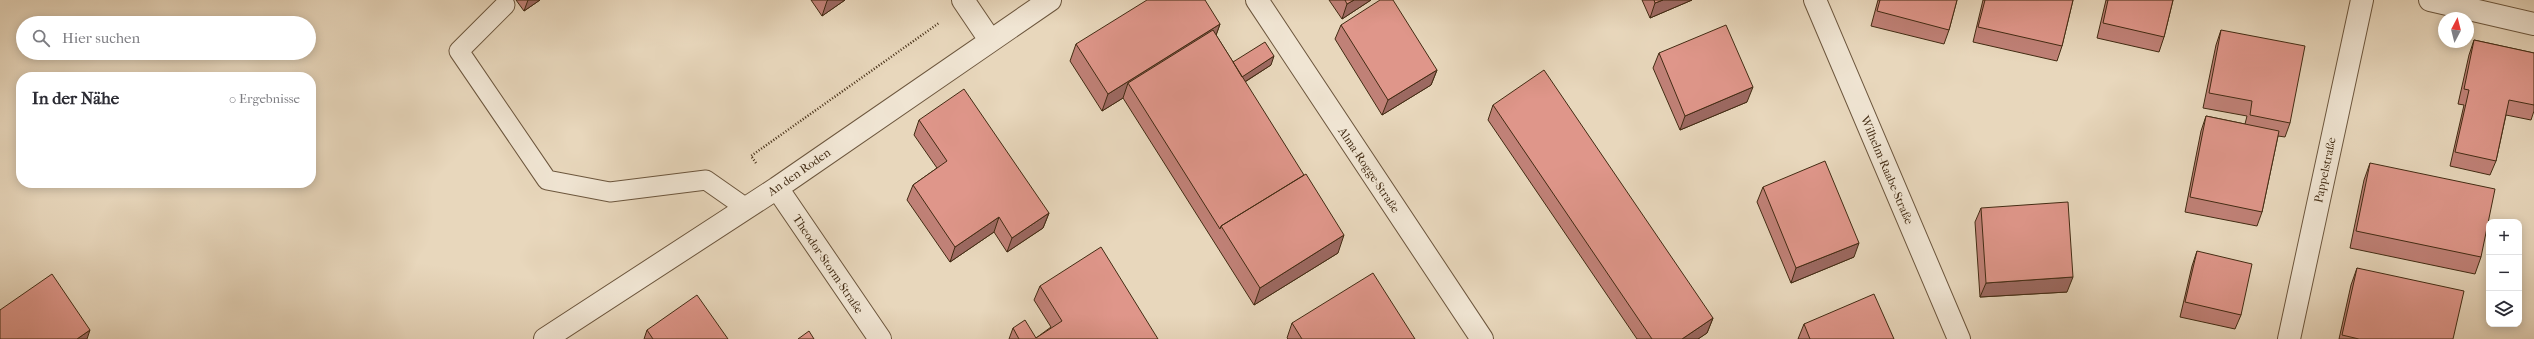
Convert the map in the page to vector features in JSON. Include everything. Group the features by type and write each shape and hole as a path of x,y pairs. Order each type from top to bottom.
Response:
{"street":[{"name":"An den Roden","path":"545,339 777,188 1050,0"},
{"name":"Alma-Rogge-Straße","path":"1257,0 1482,339"},
{"name":"Wilhelm-Raabe-Straße","path":"1815,0 1959,339"},
{"name":"Pappelstraße","path":"2289,339 2362,0"},
{"path":"2430,0 2534,24"},
{"path":"964,2 990,40"},
{"name":"Theodor-Storm-Straße","path":"777,188 880,339"}],"lane":[{"path":"506,5 459,51 547,180 610,192 706,180 746,208"}],"path":[{"path":"777,188 751,156 964,2"}],"building":[{"path":"1147,0 1205,0 1220,24 1108,94 1076,44"},
{"path":"1345,0 1354,0 1347,4"},
{"path":"1380,0 1393,0 1437,70 1388,100 1341,25"},
{"path":"1654,0 1663,0 1655,3"},
{"path":"1880,0 1957,0 1949,30 1877,11"},
{"path":"1985,0 2073,0 2062,46 1978,27"},
{"path":"2108,0 2173,0 2164,37 2103,23"},
{"path":"1726,25 1753,87 1685,116 1659,53"},
{"path":"1213,30 1304,175 1221,226 1220,229 1128,83"},
{"path":"2221,30 2305,46 2290,123 2250,115 2252,101 2209,93"},
{"path":"2474,40 2534,53 2534,105 2509,100 2496,161 2455,152 2469,90 2464,89 2472,48 2474,48"},
{"path":"1265,42 1274,56 1242,77 1233,62"},
{"path":"1544,70 1713,318 1682,339 1652,339 1493,105"},
{"path":"964,89 1049,213 1012,238 999,217 955,247 913,185 947,161 919,120"},
{"path":"2206,116 2279,131 2262,212 2190,197"},
{"path":"1825,161 1859,243 1796,268 1763,187"},
{"path":"2370,163 2495,189 2489,219 2486,219 2486,233 2481,257 2356,231"},
{"path":"1306,174 1344,235 1260,288 1221,226"},
{"path":"2068,202 2073,277 1986,283 1981,208"},
{"path":"1101,247 1158,339 1019,339 1013,328 1025,320 1036,338 1062,321 1040,286"},
{"path":"2197,251 2252,264 2241,315 2185,302"},
{"path":"2357,268 2464,291 2453,339 2359,339 2342,335"},
{"path":"1373,273 1415,339 1302,339 1292,323"},
{"path":"52,274 90,330 77,339 0,339 0,310"},
{"path":"1874,294 1894,339 1810,339 1804,324"},
{"path":"697,295 728,339 653,339 647,330"},
{"path":"809,331 814,339 798,339"}]}
